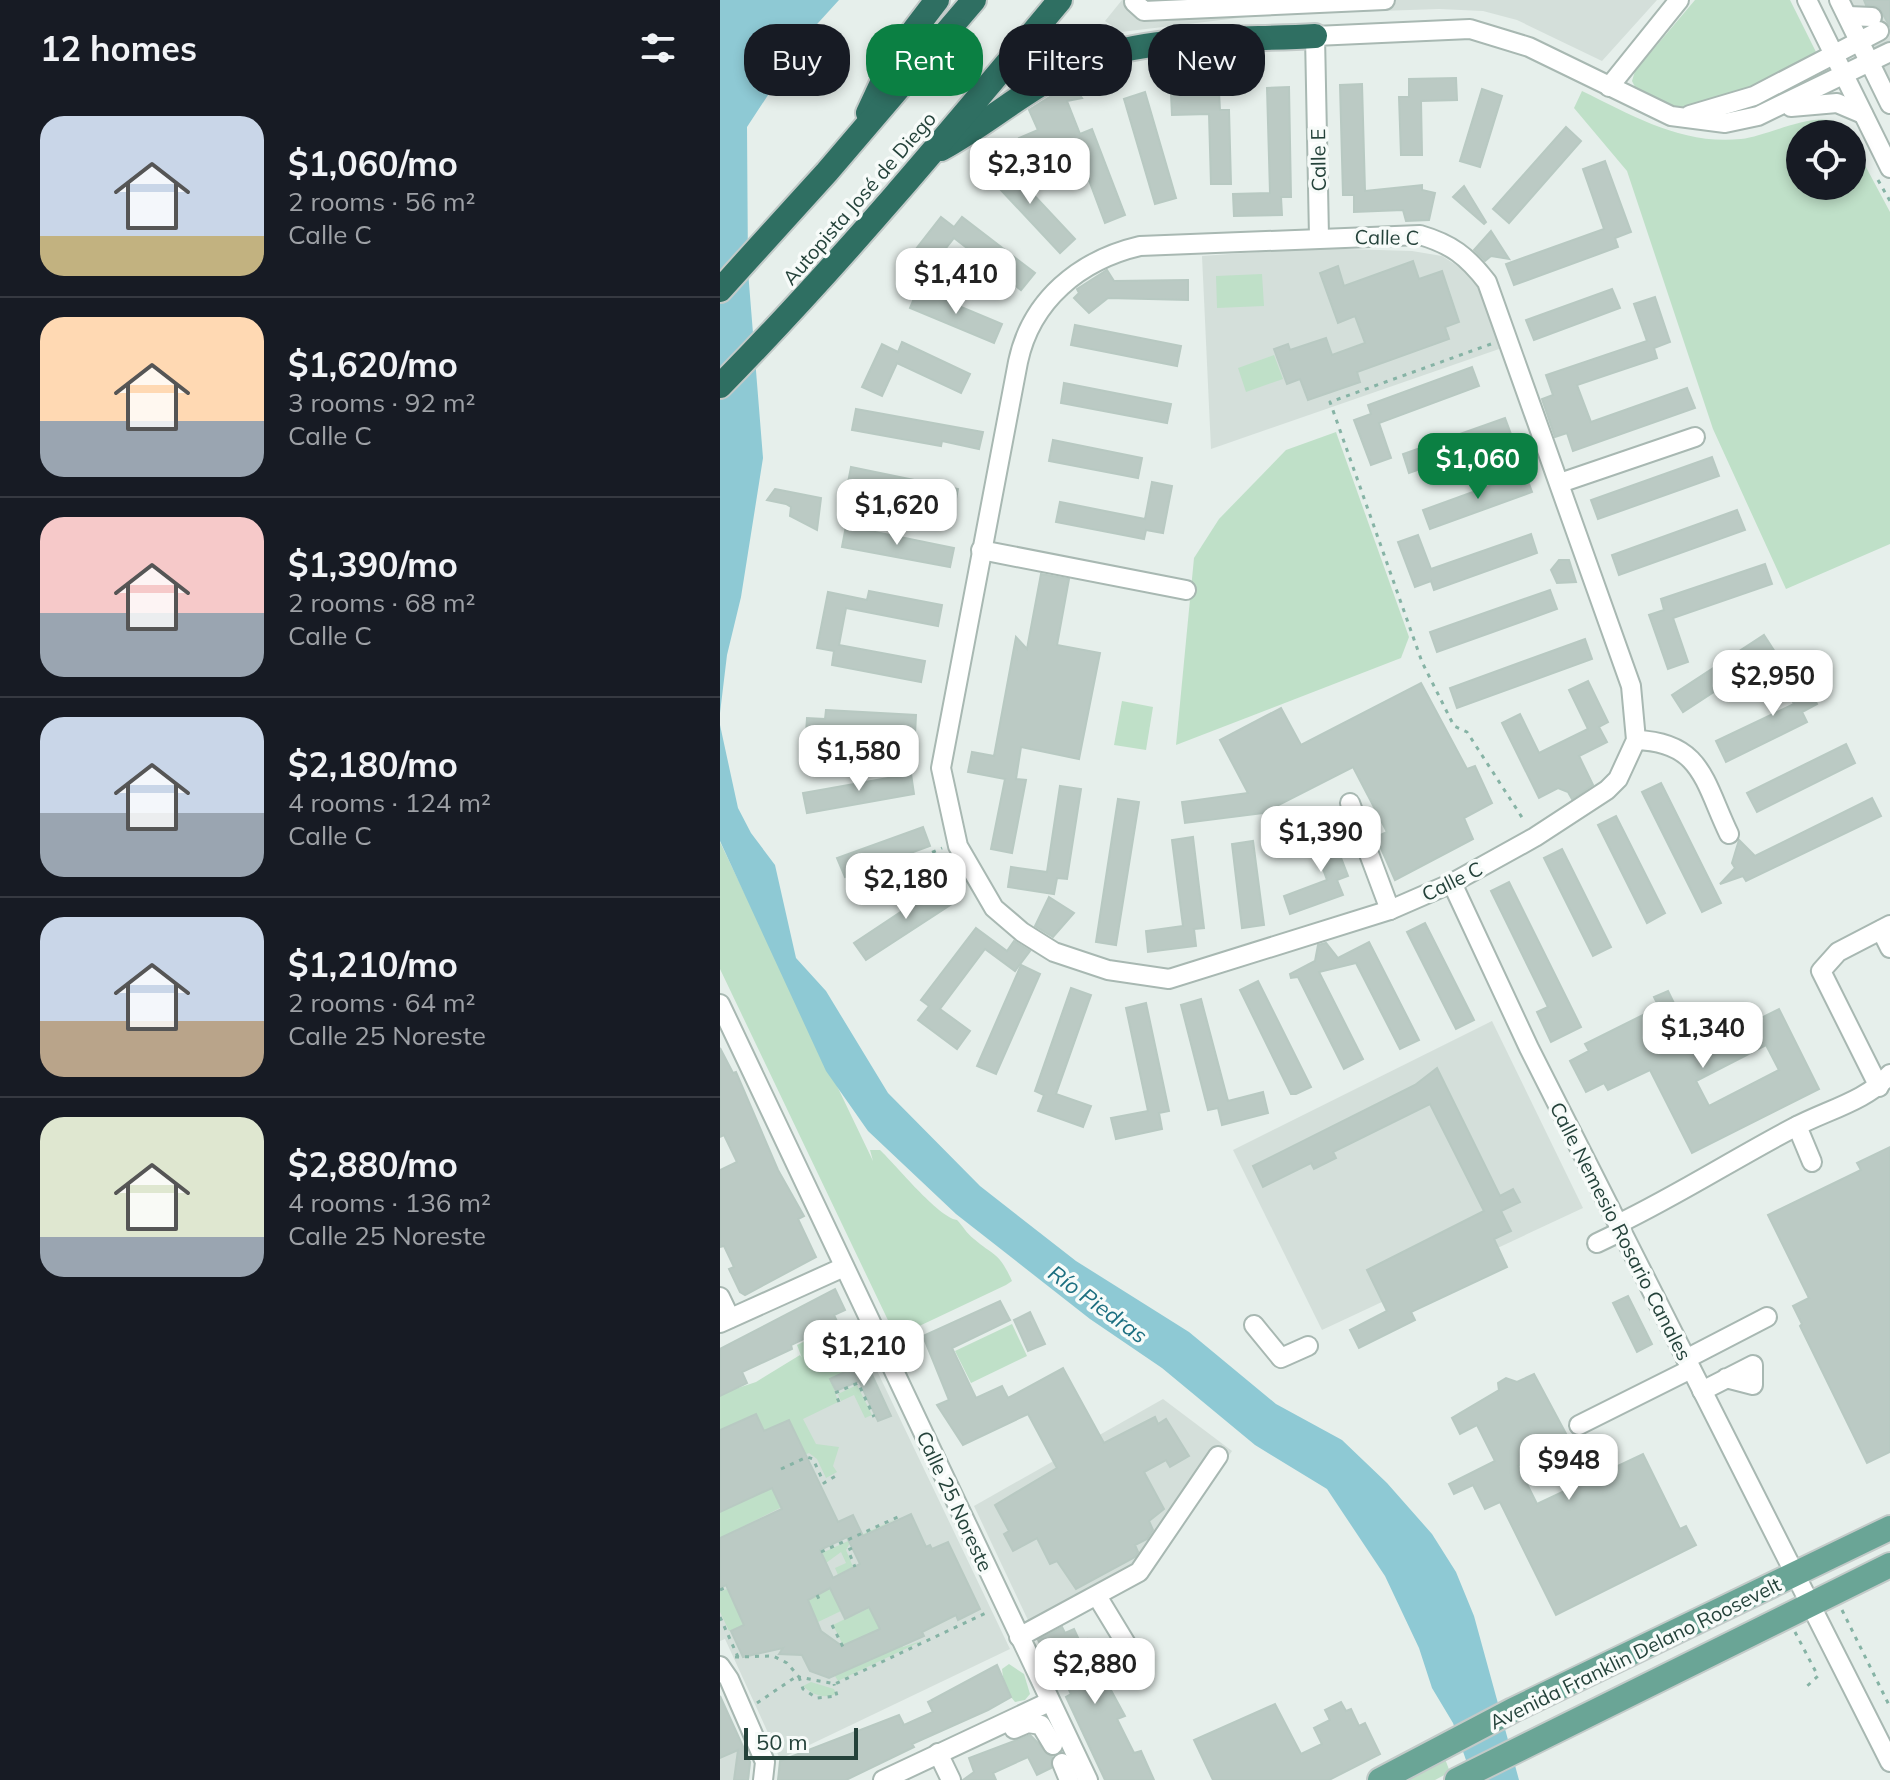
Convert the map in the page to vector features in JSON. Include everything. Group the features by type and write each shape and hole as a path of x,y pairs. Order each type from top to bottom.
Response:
{"highway":[{"path":"854,141 895,55 937,0"},
{"name":"Autopista José de Diego","path":"720,290 854,141 974,0"},
{"name":"Autopista José de Diego","path":"720,386 771,334 929,156 1060,0"},
{"path":"929,156 975,131 1039,85 1095,59 1149,46 1315,36"}],"main road":[{"name":"Avenida Franklin Delano Roosevelt","path":"1380,1780 1432,1746 1795,1576 1890,1528"},
{"name":"Avenida Franklin Delano Roosevelt","path":"1459,1779 1890,1565"}],"street":[{"path":"1136,0 1134,2 1144,11 1385,0"},
{"path":"1609,87 1679,0"},
{"path":"1807,0 1890,168"},
{"path":"1671,116 1702,113 1754,96 1860,41 1876,24 1844,8"},
{"path":"1844,8 1890,104"},
{"path":"1315,36 1470,29 1529,47 1671,116 1725,123 1768,111 1828,103 1863,114"},
{"name":"Calle E","path":"1315,36 1319,237"},
{"path":"1768,111 1890,52"},
{"name":"Calle C","path":"1420,235 1449,243 1471,260 1487,282 1505,339 1560,483 1631,686 1636,740 1618,779 1607,790 1535,837 1452,883 1390,910 1169,979 1134,976 1054,952 1022,932 994,908 957,842 941,768 1019,356 1034,317 1062,284 1115,252 1140,246 1420,235"},
{"path":"1560,483 1695,437"},
{"path":"981,550 1186,590"},
{"path":"1636,740 1665,741 1692,757 1729,834"},
{"path":"1350,803 1390,910"},
{"name":"Calle Nemesio Rosario Canales","path":"1452,883 1688,1364 1888,1754"},
{"path":"1597,1243 1797,1126 1885,1080 1821,971 1838,952 1885,927 1890,948"},
{"name":"Calle 25 Noreste","path":"720,1004 1088,1780"},
{"path":"1797,1126 1812,1162"},
{"path":"1687,1191 1708,1199"},
{"path":"720,1297 725,1321 844,1267"},
{"path":"1579,1425 1767,1317"},
{"path":"1254,1325 1281,1358 1308,1346"},
{"path":"1702,1391 1726,1378 1753,1365 1753,1385 1726,1378"},
{"path":"1019,1637 1139,1572 1218,1456"},
{"path":"1097,1596 1128,1647"},
{"path":"726,1661 729,1679 765,1762 763,1780"},
{"path":"883,1780 1049,1702"},
{"path":"991,1741 1033,1723 1044,1727 1053,1745"},
{"path":"938,1753 951,1780"}],"path":[{"path":"1505,339 1330,402 1422,662 1454,726 1467,732 1535,837"},
{"path":"859,885 957,842"},
{"path":"839,1402 835,1393 858,1383 874,1417"},
{"path":"781,1469 807,1457 813,1459 824,1483 839,1474"},
{"path":"821,1552 900,1516"},
{"path":"852,1548 848,1550 855,1567"},
{"path":"720,1590 727,1587"},
{"path":"817,1595 821,1603"},
{"path":"754,1705 799,1676 834,1684 988,1612"},
{"path":"720,1617 739,1659"},
{"path":"832,1625 843,1647"},
{"path":"726,1661 773,1656 787,1663 799,1676 803,1689 817,1698 837,1696 834,1684"}],"shaded area":[{"path":"1122,0 1657,0 1602,61 1517,20 1483,11 1439,9 1263,15 1188,24 1148,24 1148,29 1132,31 1132,24 1109,24 1105,21"},
{"path":"1847,0 1890,0 1890,89"},
{"path":"1314,248 1412,251 1442,256 1464,270 1481,291 1502,348 1211,449 1202,256"},
{"path":"1492,1021 1583,1208 1322,1330 1233,1150"},
{"path":"870,1356 1010,1649 780,1759 725,1639 720,1641 720,1424"},
{"path":"1163,1399 1232,1451 1143,1578 1081,1616 1035,1635 974,1506"},
{"path":"720,1696 751,1763 749,1780 720,1780"}],"green space":[{"path":"1695,0 1790,0 1817,54 1752,87 1701,106 1673,107 1638,93 1632,81 1635,71"},
{"path":"1582,91 1658,127 1698,138 1719,140 1754,137 1786,127 1786,200 1866,200 1866,167 1890,212 1890,544 1786,589 1713,429 1627,171 1574,108"},
{"path":"1262,274 1264,306 1217,308 1216,276"},
{"path":"1274,355 1283,379 1246,392 1238,368"},
{"path":"1336,432 1409,637 1401,658 1176,745 1194,558 1219,519 1286,450"},
{"path":"1122,701 1153,707 1146,750 1114,745"},
{"path":"720,842 873,1161 870,1150 880,1150 939,1210 957,1220 971,1237 996,1256 1012,1281 1006,1285 896,1337 720,969"},
{"path":"850,1323 861,1325 863,1343 872,1350 860,1365 831,1379 838,1402 803,1419 816,1444 839,1447 833,1466 837,1472 826,1478 817,1459 809,1453 780,1465 803,1450 789,1420 767,1430 768,1441 755,1414 720,1430 720,1394 756,1382 800,1355 802,1358 797,1345 821,1333 827,1343 839,1326"},
{"path":"1012,1324 1027,1356 971,1383 955,1351"},
{"path":"857,1385 872,1415 865,1418 854,1395 841,1401 838,1394"},
{"path":"769,1464 773,1490 781,1506 788,1504 720,1538 720,1512 764,1492 755,1471"},
{"path":"900,1517 850,1543 846,1550 853,1567 838,1575 835,1568 846,1563 841,1552 826,1563 822,1553"},
{"path":"813,1575 744,1630 742,1626 729,1631 720,1612 720,1592 727,1589 738,1610"},
{"path":"872,1579 903,1647 924,1640 838,1681 835,1676 844,1670 862,1637 844,1647 833,1625 851,1616 847,1606 855,1615 875,1605"},
{"path":"830,1588 841,1611 818,1622 807,1599"},
{"path":"1009,1664 1024,1674 1030,1694 1025,1700 1015,1702 1004,1682 1002,1669"},
{"path":"811,1682 834,1689 836,1694 814,1694 803,1686"},
{"path":"1445,1759 1450,1772 1435,1780 1409,1780"}],"water":[{"path":"720,0 839,0 817,24 744,24 744,96 767,96 747,127 748,271 763,458 741,597 727,655 720,713"},
{"name":"Río Piedras","path":"720,725 738,808 751,833 775,865 796,958 826,991 888,1093 980,1186 1076,1261 1189,1332 1276,1404 1342,1440 1387,1483 1432,1534 1456,1572 1474,1616 1519,1780 1473,1780 1453,1723 1432,1688 1419,1648 1385,1576 1327,1489 1255,1445 1162,1368 1090,1319 956,1214 868,1131 826,1071 720,841"}],"building":[{"path":"1864,0 1890,0 1890,27 1879,7 1866,5"},
{"path":"1456,78 1457,100 1421,101 1422,155 1401,155 1399,97 1409,97 1409,79"},
{"path":"1362,84 1365,191 1422,185 1422,190 1435,193 1429,220 1406,221 1403,210 1354,212 1354,195 1343,195 1340,85"},
{"path":"1289,87 1291,197 1281,197 1282,215 1234,216 1233,194 1270,193 1267,88"},
{"path":"1482,89 1502,96 1480,167 1460,161"},
{"path":"1145,92 1176,198 1155,204 1124,99"},
{"path":"1051,96 1081,96 1082,98 1067,101 1080,134 1092,129 1125,215 1105,223 1074,140 1026,158 1019,138 1038,130 1029,110"},
{"path":"1171,96 1219,96 1220,110 1229,110 1231,184 1211,184 1209,114 1172,115"},
{"path":"1566,127 1581,141 1509,223 1493,209"},
{"path":"1000,159 1075,239 1060,253 985,173"},
{"path":"1605,161 1631,232 1615,238 1618,247 1514,285 1506,264 1604,229 1583,169"},
{"path":"1464,186 1486,222 1484,224 1453,197"},
{"path":"941,217 954,227 962,217 1035,273 1021,290 954,238 923,277 905,263"},
{"path":"1491,231 1509,259 1491,256 1485,261 1474,250"},
{"path":"1413,261 1419,279 1442,271 1459,322 1445,327 1449,339 1357,372 1360,382 1308,400 1300,379 1287,384 1274,349 1288,344 1290,350 1326,338 1332,355 1365,343 1355,316 1338,323 1320,273 1338,266 1344,286"},
{"path":"1107,270 1114,281 1188,280 1188,300 1108,298 1089,313 1074,298 1079,293 1077,289"},
{"path":"918,289 1002,324 994,343 910,308"},
{"path":"1612,289 1620,308 1534,340 1526,320"},
{"path":"1655,297 1670,342 1654,348 1657,358 1577,385 1591,422 1687,388 1695,408 1573,451 1567,433 1555,437 1542,399 1553,395 1546,375 1647,341 1634,304"},
{"path":"1075,325 1181,346 1177,366 1071,345"},
{"path":"902,342 970,374 961,393 897,363 882,396 862,387 882,344 898,352"},
{"path":"1472,367 1479,386 1379,423 1391,458 1371,465 1354,420 1371,414 1368,405"},
{"path":"1064,383 1171,404 1167,423 1061,403"},
{"path":"856,409 983,432 979,449 942,441 941,446 852,430"},
{"path":"1505,418 1512,437 1409,473 1403,454"},
{"path":"1053,440 1142,458 1138,478 1049,461"},
{"path":"1712,457 1719,476 1598,519 1591,500"},
{"path":"851,467 958,489 954,509 847,488"},
{"path":"1525,473 1532,492 1430,529 1423,510"},
{"path":"1152,482 1172,486 1163,533 1146,530 1144,539 1056,522 1060,502 1145,519"},
{"path":"775,489 821,498 817,530 790,516 791,507 786,504 767,500"},
{"path":"1737,510 1745,530 1619,575 1612,555"},
{"path":"846,526 954,548 950,567 842,547"},
{"path":"1531,534 1537,553 1434,590 1431,581 1415,587 1398,542 1418,535 1431,569"},
{"path":"1559,560 1569,560 1576,582 1557,583 1551,570"},
{"path":"1765,564 1772,584 1673,618 1688,662 1668,669 1649,615 1664,610 1661,599"},
{"path":"1041,574 1069,579 1057,645 1100,653 1079,759 1021,747 1016,779 1026,780 1012,853 991,849 1005,779 968,772 972,752 994,756 1016,637 1027,649"},
{"path":"1550,590 1557,609 1437,652 1430,632"},
{"path":"869,591 942,605 938,626 846,608 839,645 925,661 921,682 832,665 834,651 817,648 828,592 867,600"},
{"path":"1764,635 1775,652 1683,712 1672,695"},
{"path":"1585,639 1592,659 1457,708 1450,688"},
{"path":"1797,662 1817,704 1802,712 1807,722 1726,762 1716,741 1794,704 1778,671"},
{"path":"1588,681 1608,722 1599,727 1607,742 1579,756 1593,785 1572,799 1568,792 1558,788 1539,798 1502,723 1520,714 1539,753 1588,729 1569,690"},
{"path":"1421,683 1467,769 1475,766 1492,803 1464,818 1473,839 1395,880 1376,837 1387,832 1353,767 1263,813 1185,823 1182,802 1248,793 1220,740 1281,708 1301,745"},
{"path":"826,710 916,715 915,735 827,730 825,767 804,766 807,718 825,719"},
{"path":"1846,744 1855,763 1757,812 1747,793"},
{"path":"911,774 914,794 807,813 803,793"},
{"path":"1661,783 1721,903 1702,912 1642,792"},
{"path":"1060,786 1081,789 1067,879 1057,878 1054,894 1008,887 1011,867 1047,872"},
{"path":"1872,798 1881,816 1746,881 1743,876 1720,884 1735,868 1732,863 1739,840 1755,856"},
{"path":"1118,799 1139,802 1116,945 1096,942"},
{"path":"1616,816 1665,913 1647,923 1598,825"},
{"path":"1328,824 1348,876 1337,880 1343,895 1290,914 1284,896 1327,880 1309,831"},
{"path":"923,827 930,846 845,877 837,858"},
{"path":"1193,837 1204,928 1194,929 1196,946 1148,952 1146,931 1183,926 1172,840"},
{"path":"1253,841 1264,925 1242,928 1232,844"},
{"path":"1562,849 1611,947 1593,956 1544,858"},
{"path":"946,882 958,900 866,960 854,943"},
{"path":"1509,882 1581,1027 1551,1042 1537,1012 1548,1007 1491,891"},
{"path":"1049,897 1074,913 1053,937 1035,926"},
{"path":"1425,923 1474,1020 1456,1029 1407,932"},
{"path":"976,928 1007,951 1014,941 1030,951 1015,971 985,949 940,1009 970,1031 957,1049 918,1020 929,1006 921,1000"},
{"path":"1369,942 1419,1040 1400,1049 1356,963 1319,972 1363,1059 1344,1069 1298,977 1291,978 1290,974 1315,961 1318,945 1326,943 1338,958"},
{"path":"1021,965 1040,974 996,1074 977,1066"},
{"path":"1258,981 1311,1087 1296,1094 1291,1094 1240,990"},
{"path":"1071,988 1091,995 1056,1094 1091,1106 1083,1127 1038,1111 1044,1095 1035,1091"},
{"path":"1668,991 1697,1050 1779,1009 1819,1089 1692,1153 1650,1070 1608,1090 1604,1083 1586,1092 1570,1061 1589,1051 1585,1044 1659,1007 1654,997","holes":["1766,1045 1779,1070 1709,1106 1696,1081"]},
{"path":"1201,999 1228,1101 1263,1092 1268,1113 1222,1125 1218,1108 1208,1110 1181,1005"},
{"path":"1146,1003 1169,1111 1159,1113 1162,1129 1116,1139 1111,1118 1148,1111 1126,1008"},
{"path":"720,1048 733,1073 736,1072 778,1170 804,1216 798,1219 816,1257 745,1295 740,1292 729,1269 734,1267 724,1246 720,1247 720,1170 737,1162 724,1135 720,1137"},
{"path":"1437,1068 1500,1196 1513,1189 1520,1202 1501,1211 1511,1231 1494,1239 1507,1267 1411,1312 1415,1320 1359,1348 1350,1330 1387,1311 1367,1270 1484,1211 1430,1104 1333,1152 1336,1158 1314,1169 1311,1163 1263,1187 1253,1166 1415,1085"},
{"path":"1890,1147 1890,1452 1867,1463 1800,1326 1802,1324 1793,1306 1809,1298 1768,1215 1861,1170 1857,1163"},
{"path":"835,1289 845,1310 834,1315 842,1332 827,1340 822,1330 791,1345 792,1349 742,1372 747,1383 720,1396 720,1349"},
{"path":"1628,1296 1652,1344 1637,1352 1613,1303"},
{"path":"1000,1301 1010,1320 952,1348 976,1398 1002,1386 1008,1398 1063,1368 1104,1443 1155,1417 1158,1424 1166,1419 1189,1456 1170,1467 1166,1460 1144,1472 1164,1509 1149,1521 1153,1530 1147,1539 1135,1545 1138,1552 1135,1557 1076,1589 1057,1561 1050,1564 1037,1538 1013,1551 1004,1534 1009,1531 995,1505 1057,1468 1028,1414 963,1445 937,1405 949,1400 923,1336"},
{"path":"1030,1312 1045,1344 1028,1351 1014,1320"},
{"path":"866,1362 891,1416 878,1421 859,1381 836,1391 830,1379"},
{"path":"1534,1374 1571,1443 1518,1466 1537,1504 1643,1454 1680,1529 1686,1526 1696,1545 1556,1615 1500,1502 1485,1509 1473,1485 1454,1494 1449,1484 1495,1461 1477,1425 1460,1434 1452,1418 1499,1390 1498,1383 1506,1378 1517,1382"},
{"path":"756,1414 764,1431 789,1420 838,1522 853,1515 863,1536 911,1514 926,1547 930,1545 932,1549 948,1542 980,1609 958,1620 956,1615 922,1632 924,1636 829,1678 810,1671 802,1655 779,1654 783,1648 743,1657 731,1631 744,1625 726,1585 720,1588 720,1538 782,1509 772,1488 720,1512 720,1430","holes":["847,1537 860,1564 833,1578 820,1550","830,1588 845,1619 869,1607 880,1629 842,1646 821,1631 808,1600"]},
{"path":"1062,1627 1065,1633 1074,1629 1080,1642 1087,1639 1096,1647 1107,1670 1101,1672 1125,1716 1117,1719 1134,1753 1141,1751 1154,1780 1105,1780 1066,1697 1071,1694 1058,1667 1050,1656 1047,1657 1038,1640"},
{"path":"997,1665 1011,1697 988,1710 912,1744 914,1747 846,1780 778,1780 780,1761 899,1715 904,1725 933,1712 928,1702"},
{"path":"720,1696 750,1762 748,1780 734,1780 738,1750 720,1758"},
{"path":"1341,1702 1346,1711 1351,1709 1359,1726 1365,1723 1380,1754 1329,1780 1213,1780 1194,1740 1275,1704 1301,1754 1322,1744 1314,1728 1330,1720 1325,1710"},
{"path":"1030,1735 1052,1757 1051,1768 1037,1775 1028,1757 993,1773 996,1780 963,1780 974,1772 969,1758"}]}
